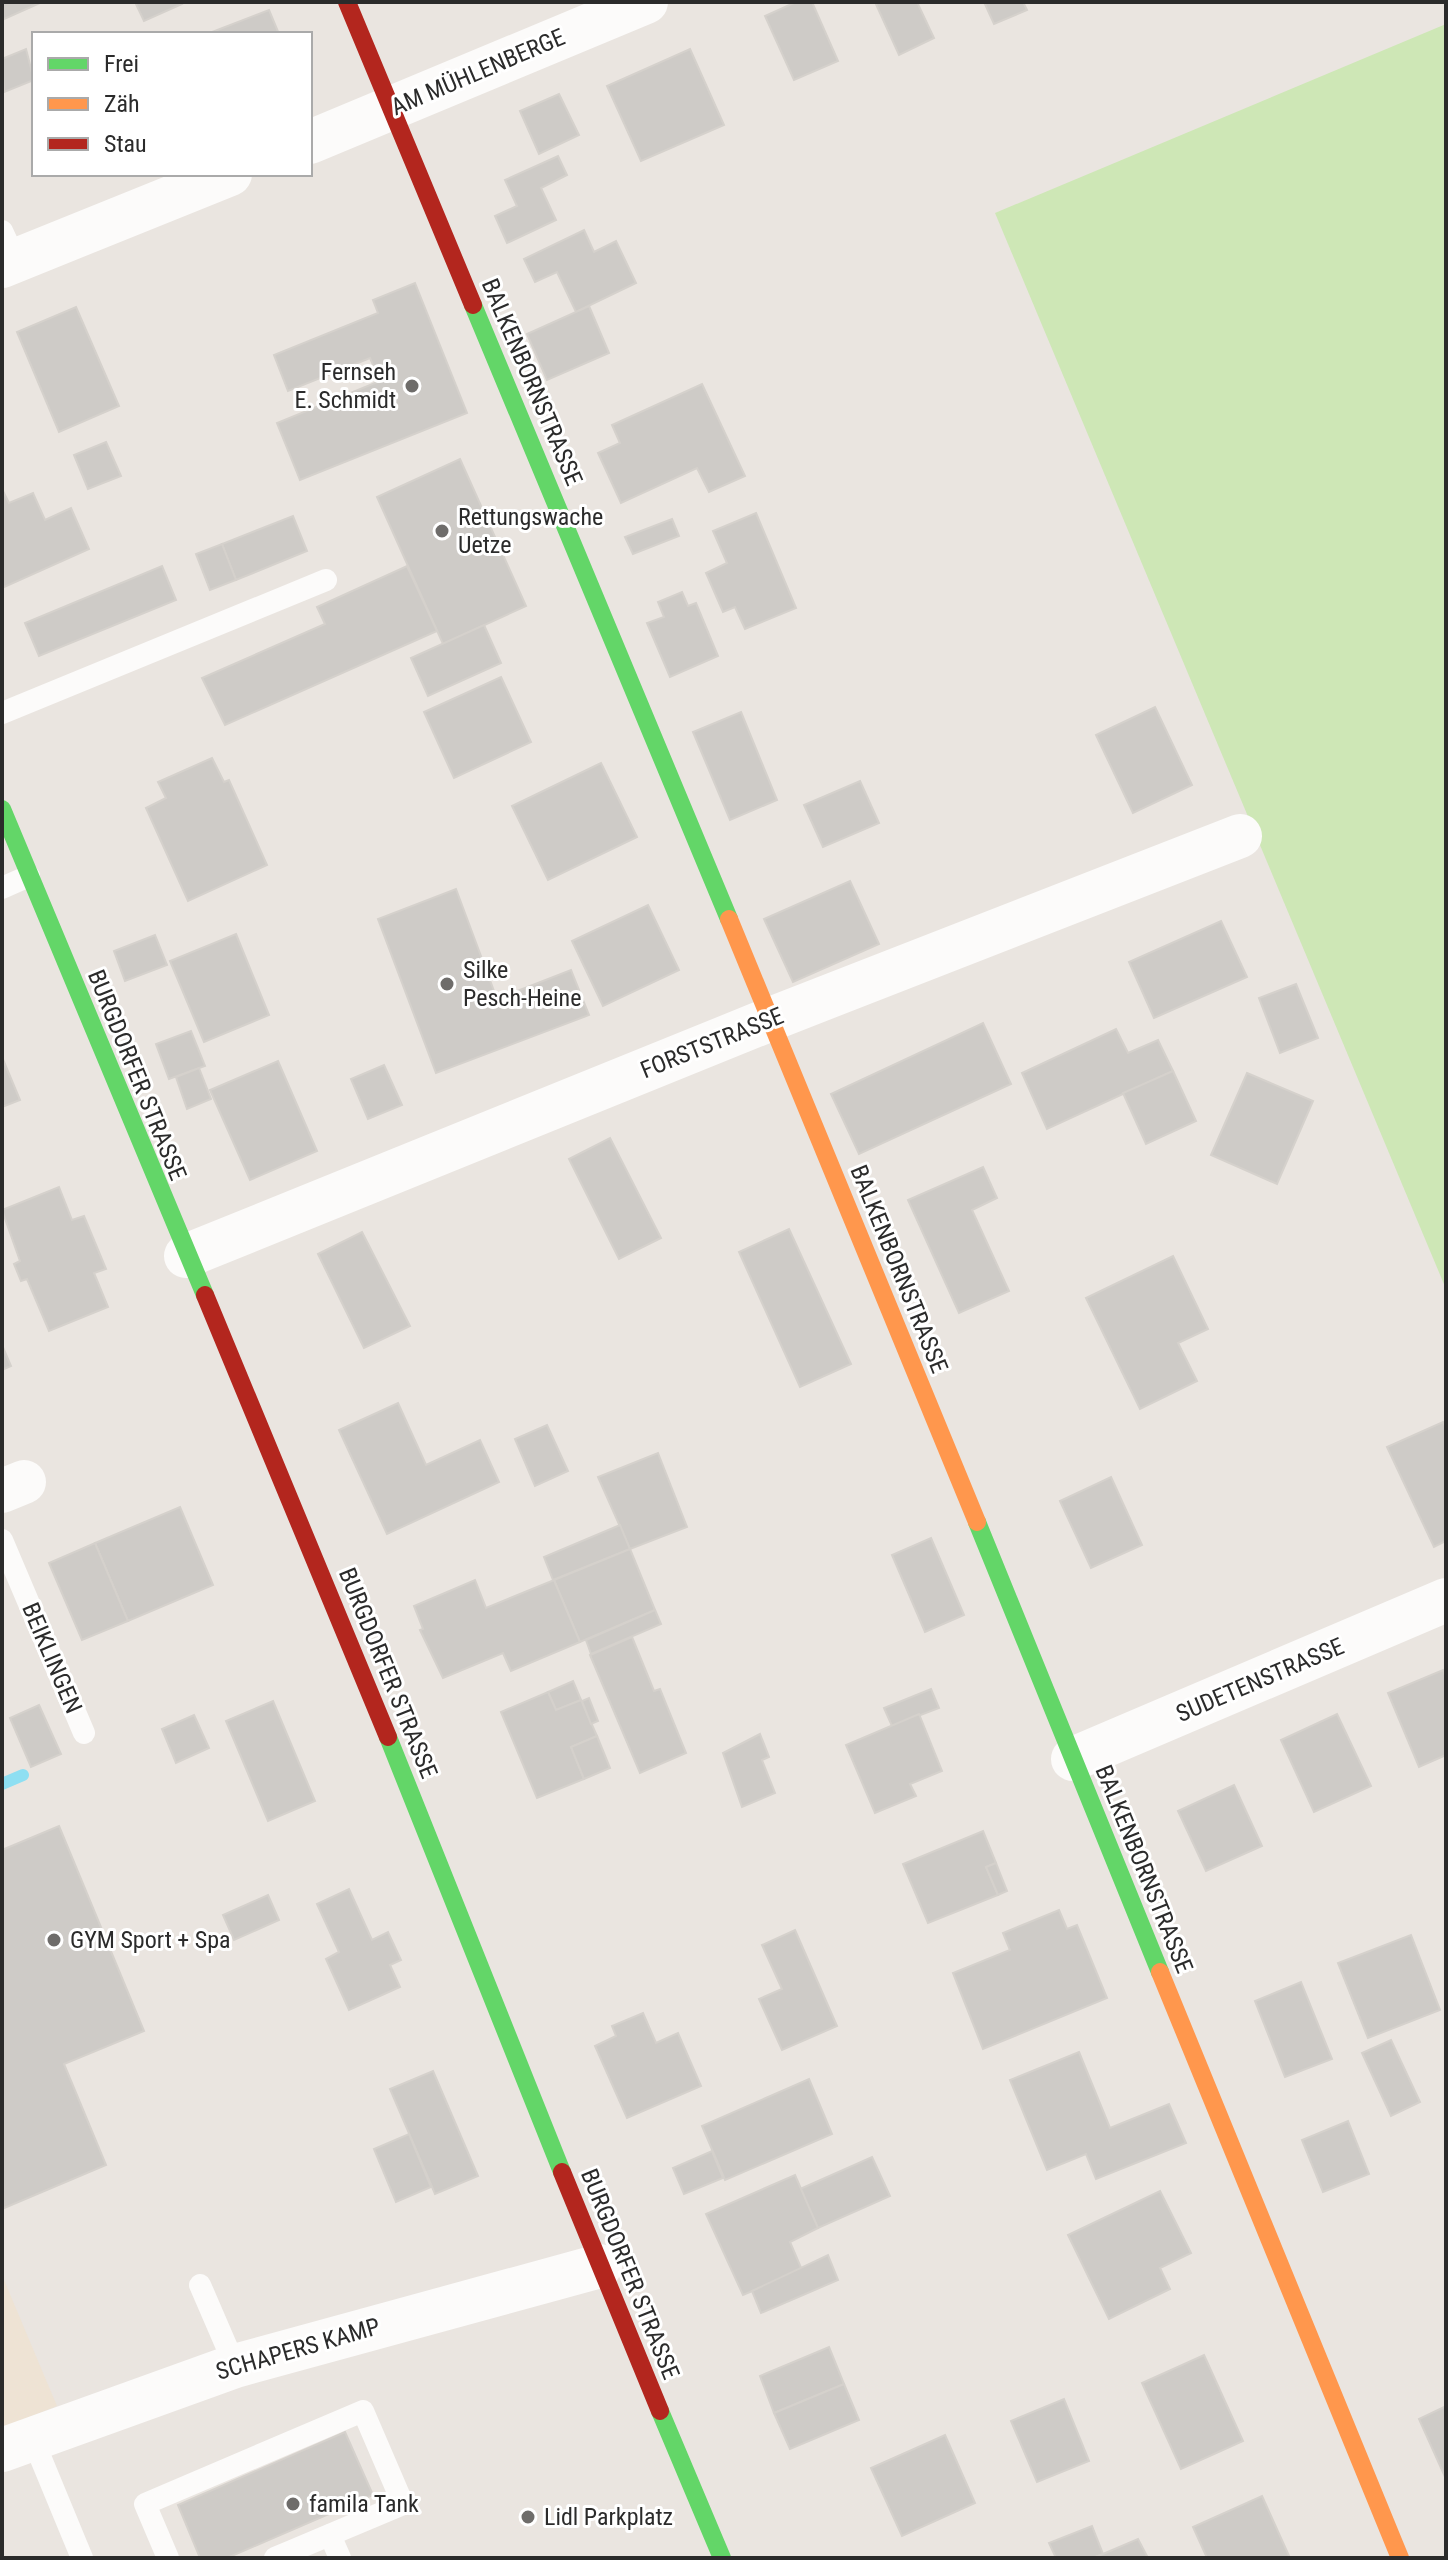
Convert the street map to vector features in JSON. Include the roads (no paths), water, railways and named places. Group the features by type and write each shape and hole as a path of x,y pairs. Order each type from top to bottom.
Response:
{"street":[{"name":"BALKENBORNSTRASSE","path":"347,2 771,1019 1400,2558"},
{"name":"AM MÜHLENBERGE","path":"312,141 646,2"},
{"path":"7,253 224,176"},
{"name":"BURGDORFER STRASSE","path":"2,809 186,1256 348,1637 600,2266 722,2558"},
{"name":"FORSTSTRASSE","path":"186,1256 771,1019 1240,836"},
{"name":"SUDETENSTRASSE","path":"1073,1759 1446,1600"},
{"name":"SCHAPERS KAMP","path":"17,2444 235,2366 600,2266"}],"lane":[{"path":"2,713 326,580"},
{"path":"2,888 29,876"},
{"name":"BEIKLINGEN","path":"2,1540 84,1733"},
{"path":"200,2285 235,2366"},
{"path":"168,2558 145,2504 363,2411 403,2504 275,2558"},
{"path":"17,2444 82,2558"},
{"path":"330,2535 340,2558"}],"waterway":[{"path":"2,1784 23,1775"}],"place":[{"name":"Fernseh E. Schmidt","path":"412,386"},
{"name":"Rettungswache Uetze","path":"442,531"},
{"name":"Silke Pesch-Heine","path":"447,984"},
{"name":"GYM Sport + Spa","path":"54,1940"},
{"name":"famila Tank","path":"293,2504"},
{"name":"Lidl Parkplatz","path":"528,2517"}]}
